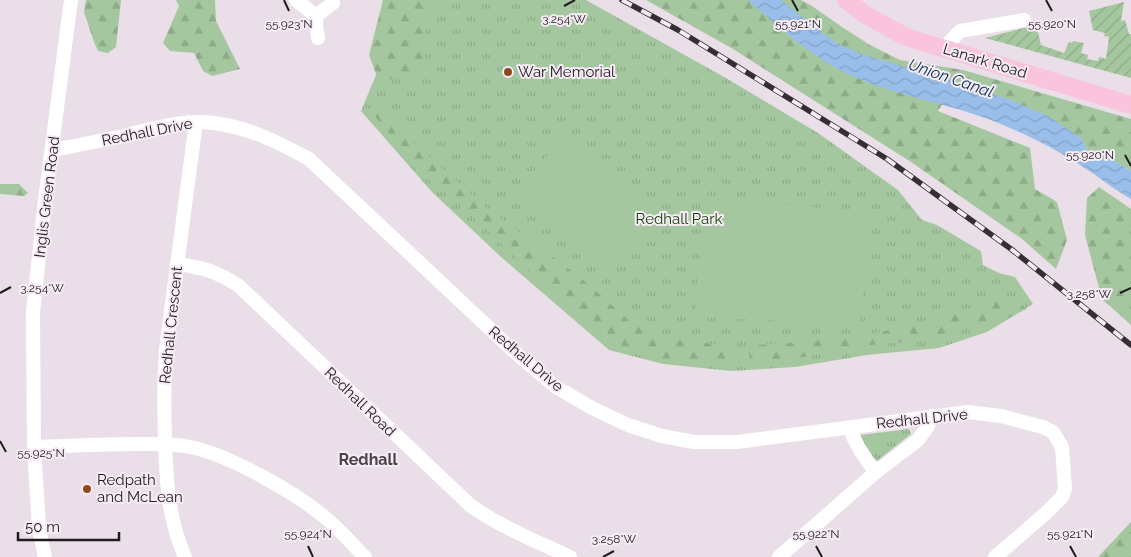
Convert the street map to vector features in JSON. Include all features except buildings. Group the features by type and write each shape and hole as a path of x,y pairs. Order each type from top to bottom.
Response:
{"main road":[{"name":"Lanark Road","path":"846,0 866,15 906,37 1131,105"}],"street":[{"name":"Inglis Green Road","path":"43,550 39,529 34,447 33,312 71,0"},
{"path":"296,0 316,16"},
{"path":"316,16 334,3"},
{"path":"316,16 318,38"},
{"path":"943,49 960,31 1024,20"},
{"name":"Redhall Drive","path":"52,150 168,125 196,122 213,123 249,130 279,142 309,160 519,356 556,387 592,408 662,436 694,442 737,442 968,412 1001,416 1044,427 1052,432 1062,447 1065,490 1062,497 1046,514 995,557"},
{"name":"Redhall Crescent","path":"185,557 172,518 167,489 164,379 166,349 196,122"},
{"name":"Redhall Road","path":"178,264 204,268 222,275 239,286 471,506 500,524 570,557"},
{"path":"779,557 876,472 918,440 928,426 932,416"},
{"path":"849,427 853,437 876,472"},
{"path":"34,447 166,444 190,447 215,455 271,483 314,509 328,520 365,557"}],"green space":[{"path":"86,0 121,0 116,47 108,53 98,51 94,42 84,12"},
{"path":"176,0 215,0 216,21 240,69 212,76 203,71 194,53 170,51 163,43 179,6"},
{"path":"383,0 432,0 423,46 427,71 379,82 369,55"},
{"name":"Redhall Park","path":"407,0 586,0 726,78 818,133 898,190 922,220 937,225 981,251 983,265 999,273 1015,277 1033,304 987,332 939,348 867,355 795,367 731,371 663,364 609,350 501,257 432,192 361,111"},
{"path":"646,0 801,0 870,45 900,60 963,70 1131,119 1131,171 1115,161 1100,159 1087,150 1081,138 956,82 938,111 1030,148 1035,189 1057,202 1067,240 1056,269 1022,239 911,162 733,49"},
{"path":"1124,2 1121,21 1125,20 1129,34 1131,34 1131,78 985,38 1054,20 1055,24 1037,28 1041,45 1064,53 1069,42 1084,43 1081,53 1088,55 1087,59 1098,61 1099,57 1106,59 1109,37 1104,36 1105,33 1093,30 1089,11"},
{"path":"374,104 393,124 482,204 581,278 631,322 661,337 741,348 741,359 704,361 669,359 612,345 592,330 432,178 384,128 369,108"},
{"path":"564,135 658,212 606,271 514,195"},
{"path":"0,184 19,184 28,193 24,196 0,194"},
{"path":"1099,187 1131,209 1131,325 1102,299 1085,235 1087,198"},
{"path":"704,198 871,212 860,324 695,317"},
{"path":"1004,298 1027,309 1003,320 992,320 945,334 904,342 858,346 799,358 751,361 747,347 866,335 967,312"},
{"path":"909,429 911,434 877,461 866,450 861,435"},
{"path":"1131,522 1131,557 1098,557"}],"water":[{"path":"748,0 781,0 842,46 864,55 1010,100 1048,116 1081,138 1087,150 1100,159 1115,161 1131,171 1131,199 1087,169 1018,131 978,115 866,82 834,67 795,40"}],"railway":[{"path":"622,0 678,30 887,159 1011,249 1131,345"}],"place":[{"name":"War Memorial","path":"508,72"},
{"name":"Redpath and McLean","path":"87,489"}],"district":[{"name":"Redhall","path":"368,459"}],"water label":[{"name":"Union Canal","path":"951,78"}]}
